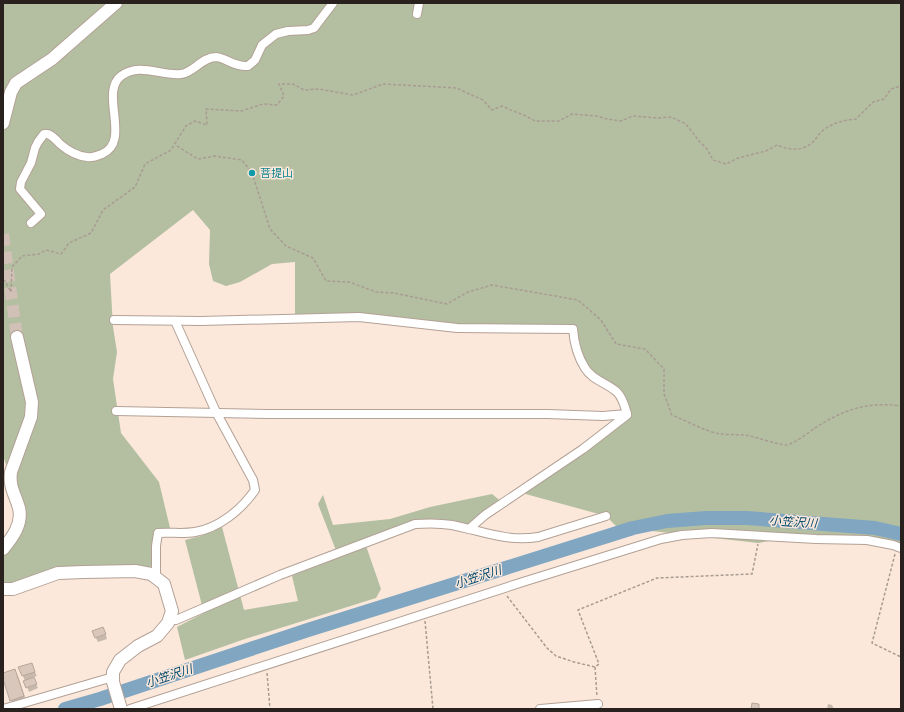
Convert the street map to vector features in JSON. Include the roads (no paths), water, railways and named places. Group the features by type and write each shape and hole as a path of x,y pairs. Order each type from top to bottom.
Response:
{"street":[{"path":"3,124 11,92 16,83 52,59 116,3"},
{"path":"31,223 41,214 20,189 21,182 30,167 38,142 44,134 48,134 71,152 87,158 106,152 114,140 116,128 114,91 116,82 122,75 139,69 182,74 202,62 215,57 222,58 240,66 248,66 255,60 262,45 276,34 314,28 333,3"},
{"path":"417,14 419,3"},
{"path":"114,320 174,321 359,317 457,328 573,329 574,339 584,368 592,376 616,392 621,398 628,414"},
{"path":"156,578 156,546 158,533 195,532 218,524 236,512 255,490 253,480 216,412 174,321"},
{"path":"3,549 17,529 19,509 13,494 10,480 11,472 31,417 32,402 17,337"},
{"path":"116,411 269,414 547,414 603,416 628,414"},
{"path":"470,529 485,515 583,449 628,414"},
{"path":"176,620 280,575 415,524 437,523 452,525 502,537 526,539 538,537 606,516"},
{"path":"3,589 13,589 58,573 135,571 151,574 164,584 172,611 168,623 157,636 138,646 120,660 113,672 113,679 124,708 266,665 661,539 682,535 712,533 867,540 899,547"},
{"path":"3,709 113,679"},
{"path":"540,709 598,704"}],"waterway":[{"name":"小笠沢川","path":"65,709 100,699 308,630 633,528 667,521 706,518 747,518 875,528 901,534"}],"tunnel":[{"path":"3,234 17,337"}],"place":[{"name":"菩提山","path":"252,173"}]}
